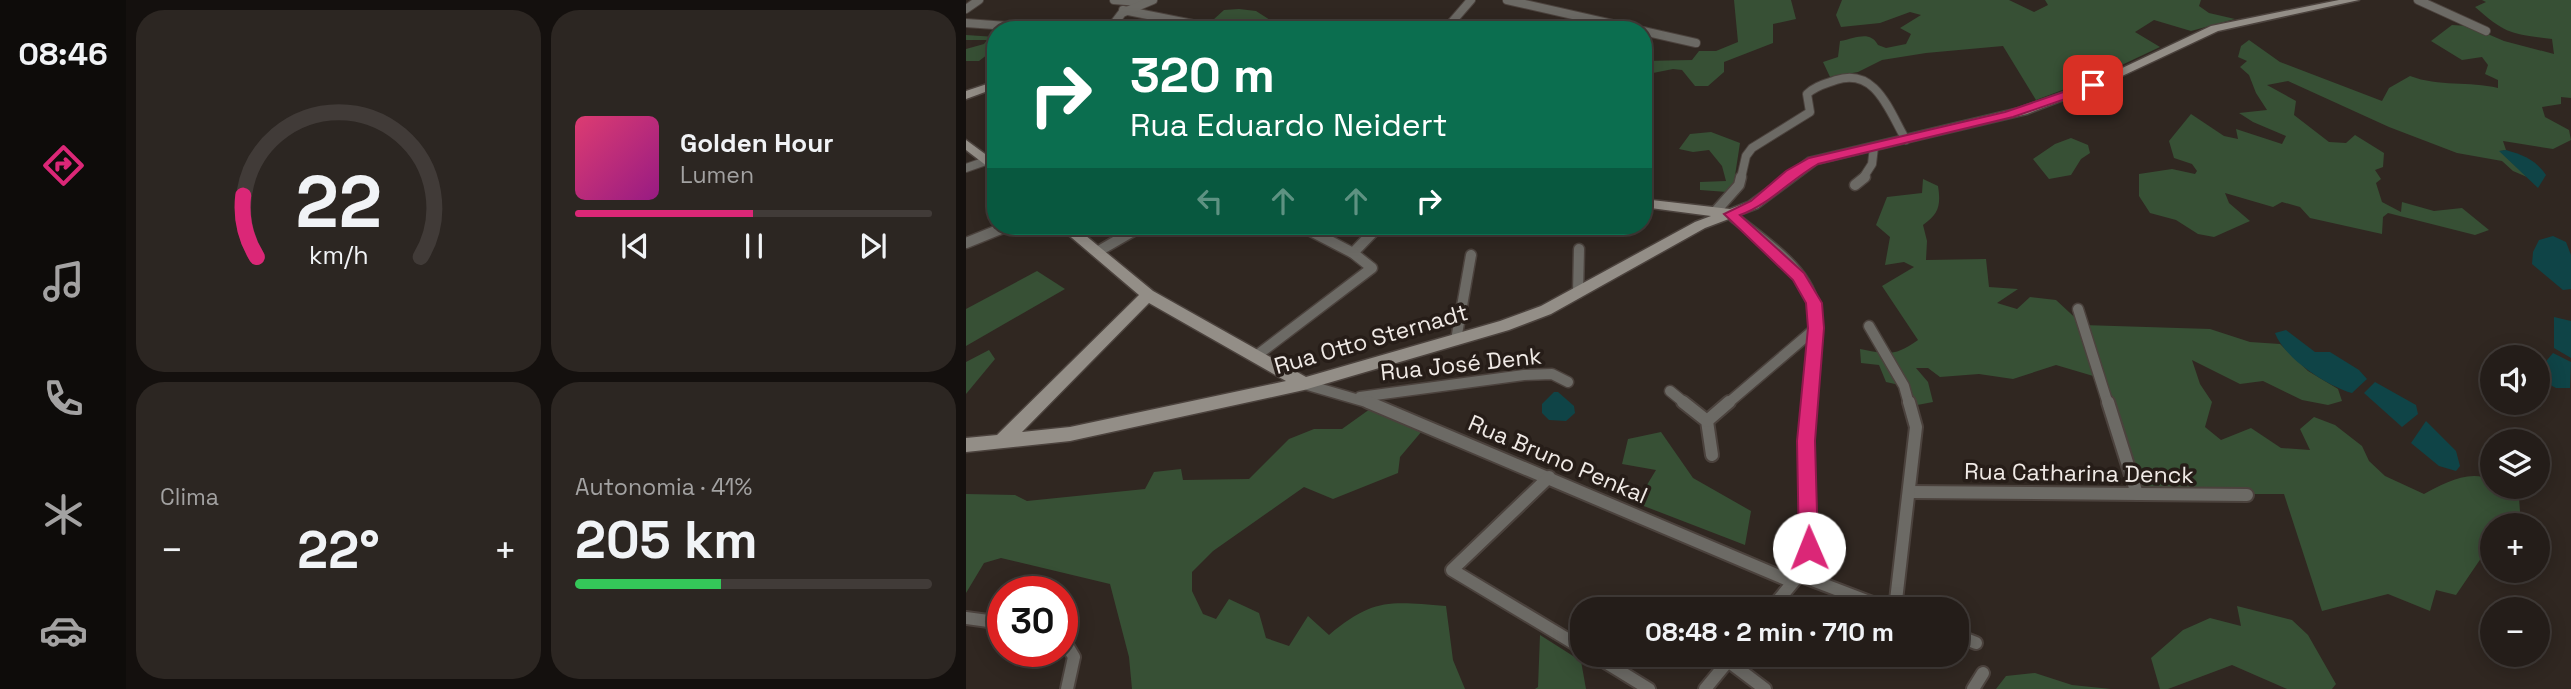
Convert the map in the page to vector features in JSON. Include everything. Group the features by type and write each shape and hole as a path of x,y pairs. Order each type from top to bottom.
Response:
{"street":[{"path":"966,9 979,0"},
{"path":"1114,0 1149,1"},
{"path":"1454,21 1471,0"},
{"path":"1507,0 1601,21"},
{"name":"Rua Otto Sternadt","path":"966,445 1081,432 1304,384 1456,340 1537,314 1723,213 1756,204 1806,164 2043,104 2101,82 2215,28 2354,0"},
{"path":"2418,0 2486,31"},
{"path":"1113,21 1123,10 1149,1"},
{"path":"1123,10 1178,21"},
{"path":"966,23 987,25"},
{"path":"1652,33 1696,43"},
{"path":"1723,213 1738,185 1746,156 1752,148 1810,112 1807,96 1811,89 1846,77 1858,76 1875,88 1906,139"},
{"path":"966,95 987,86"},
{"path":"966,144 987,162"},
{"path":"1854,185 1865,177 1873,164 1874,147"},
{"path":"966,168 987,165"},
{"path":"1652,204 1723,213 1791,268 1806,286 1814,303 1816,328 1806,441 1810,541 1808,556 1796,578 1781,597"},
{"path":"966,243 987,234"},
{"path":"1076,235 1148,295 1304,384"},
{"path":"1097,252 1126,235"},
{"path":"1256,356 1372,268 1353,253 1318,235"},
{"path":"1353,253 1370,235"},
{"path":"1578,293 1579,249"},
{"path":"1456,340 1471,255"},
{"path":"1001,442 1148,295"},
{"path":"2078,309 2137,494"},
{"path":"1869,326 1896,369 1912,405 1916,436 1897,597"},
{"path":"1707,421 1816,328"},
{"name":"Rua José Denk","path":"1357,397 1536,374 1552,374 1568,382"},
{"name":"Rua Bruno Penkal","path":"1304,384 1357,397 1796,578 1852,597"},
{"path":"1670,391 1707,421 1712,454"},
{"path":"1549,477 1451,570 1570,641"},
{"name":"Rua Catharina Denck","path":"1910,492 2247,495"},
{"path":"966,618 987,620"},
{"path":"1969,640 1976,643"},
{"path":"1067,689 1072,667"},
{"path":"1613,667 1649,689"},
{"path":"1704,689 1723,667"},
{"path":"1741,667 1765,689"},
{"path":"1973,689 1983,673"}],"green space":[{"path":"1734,0 1791,0 1796,19 1773,24 1773,43 1724,62 1724,72 1708,86 1695,86 1682,70 1652,73 1652,61 1692,60 1699,51 1716,51 1738,42"},
{"path":"1842,0 2009,0 2034,12 2048,5 2045,0 2201,0 2199,6 2209,13 2235,19 2191,31 2154,20 2135,32 2160,47 2094,78 2036,100 2003,46 1882,60 1858,72 1830,77 1823,62 1838,57 1840,41 1867,36 1886,48 1906,44 1911,34 1900,28 1921,15 1910,12 1880,23 1841,27 1836,15"},
{"path":"2482,0 2571,0 2571,98 2561,97 2561,104 2542,107 2545,117 2569,130 2571,140 2553,149 2503,141 2506,150 2500,151 2527,177 2513,171 2502,161 2457,153 2389,127 2288,81 2267,85 2296,101 2294,115 2329,142 2346,143 2355,135 2384,153 2383,167 2375,170 2381,179 2376,183 2382,202 2401,212 2402,202 2434,211 2462,208 2489,230 2475,235 2388,213 2383,217 2382,234 2310,218 2300,207 2282,202 2273,207 2225,193 2229,203 2250,221 2214,237 2198,234 2176,220 2150,213 2139,196 2139,174 2172,169 2195,174 2197,171 2192,164 2174,158 2169,141 2191,114 2224,136 2238,139 2236,129 2282,144 2286,136 2239,113 2267,110 2249,75 2240,67 2247,61 2238,57 2241,46 2249,40 2280,62 2382,101 2389,88 2410,76 2432,82 2498,88 2498,80 2485,74 2488,65 2482,57 2462,60 2431,41 2452,25 2469,26 2504,41 2554,54 2552,39 2518,34 2494,23 2475,7 2486,2"},
{"path":"1224,10 1256,11 1272,21 1212,21"},
{"path":"966,35 987,36 987,40 966,40"},
{"path":"987,40 987,55 979,61 966,61 966,49 984,44"},
{"path":"1711,132 1740,143 1734,182 1727,192 1700,190 1700,182 1726,181 1722,166 1709,150 1693,152 1679,149 1690,134"},
{"path":"2071,138 2088,145 2090,153 2081,159 2071,175 2049,179 2033,159 2055,144"},
{"path":"1923,179 1938,186 1938,209 1923,225 1927,241 1926,260 1986,259 1989,287 2018,289 1997,303 2017,309 2030,297 2056,300 2083,325 2210,329 2250,342 2280,344 2308,371 2338,389 2342,401 2328,405 2302,400 2263,381 2240,384 2192,360 2200,384 2212,402 2205,427 2221,440 2251,428 2281,448 2310,450 2300,429 2314,417 2335,425 2362,446 2369,461 2385,476 2424,494 2457,479 2480,477 2480,499 2519,499 2520,513 2480,513 2480,560 2456,595 2436,590 2430,611 2388,594 2322,611 2284,494 2137,494 2100,378 2056,365 2013,379 1979,374 1940,377 1928,368 1916,368 1928,382 1933,402 1912,406 1904,386 1886,382 1879,365 1861,363 1860,349 1890,353 1918,340 1882,286 1914,267 1904,262 1885,265 1890,237 1876,225 1887,197 1922,193"},
{"path":"1037,271 1065,289 966,346 966,309"},
{"path":"989,350 995,359 966,394 966,362"},
{"path":"1370,409 1422,431 1400,457 1398,473 1333,499 1304,487 1213,551 1192,572 1192,591 1203,614 1216,619 1229,599 1259,613 1266,638 1289,646 1308,616 1329,635 1371,608 1397,603 1446,606 1453,660 1465,689 1132,689 1129,657 1110,584 1001,558 984,563 966,593 966,494 1015,495 1027,501 1145,489 1154,472 1181,469 1183,480 1249,479 1289,439 1314,429 1342,429"},
{"path":"1661,432 1693,478 1751,511 1745,545 1636,503 1656,470 1622,464 1628,439"},
{"path":"2237,606 2292,620 2308,635 2336,684 2332,689 2287,689 2232,665 2168,689 2160,689 2151,658 2183,630 2210,618 2241,626"},
{"path":"1540,635 1570,654 1570,667 1582,667 1586,689 1535,689 1538,687"},
{"path":"2035,673 2072,685 2111,689 1996,689 2006,676"}],"water":[{"path":"2506,150 2538,165 2546,175 2538,188 2499,151"},
{"path":"2553,236 2566,242 2571,255 2571,289 2563,290 2532,264 2533,252 2539,240"},
{"path":"2554,317 2571,321 2571,358 2554,348"},
{"path":"2286,330 2315,352 2330,352 2359,370 2367,379 2352,393 2319,378 2287,352 2280,342 2275,333"},
{"path":"2553,353 2571,362 2570,388 2556,388 2550,385 2550,357"},
{"path":"2375,382 2416,405 2418,414 2402,427 2364,393"},
{"path":"1554,392 1558,392 1574,406 1575,413 1566,421 1549,420 1542,413 1542,404"},
{"path":"2426,421 2456,451 2460,466 2456,471 2439,466 2411,443"}],"route":[{"path":"1809,548 1805,460 1816,328 1814,303 1799,276 1731,214 1749,209 1791,174 1814,161 2008,115 2093,85"}]}
